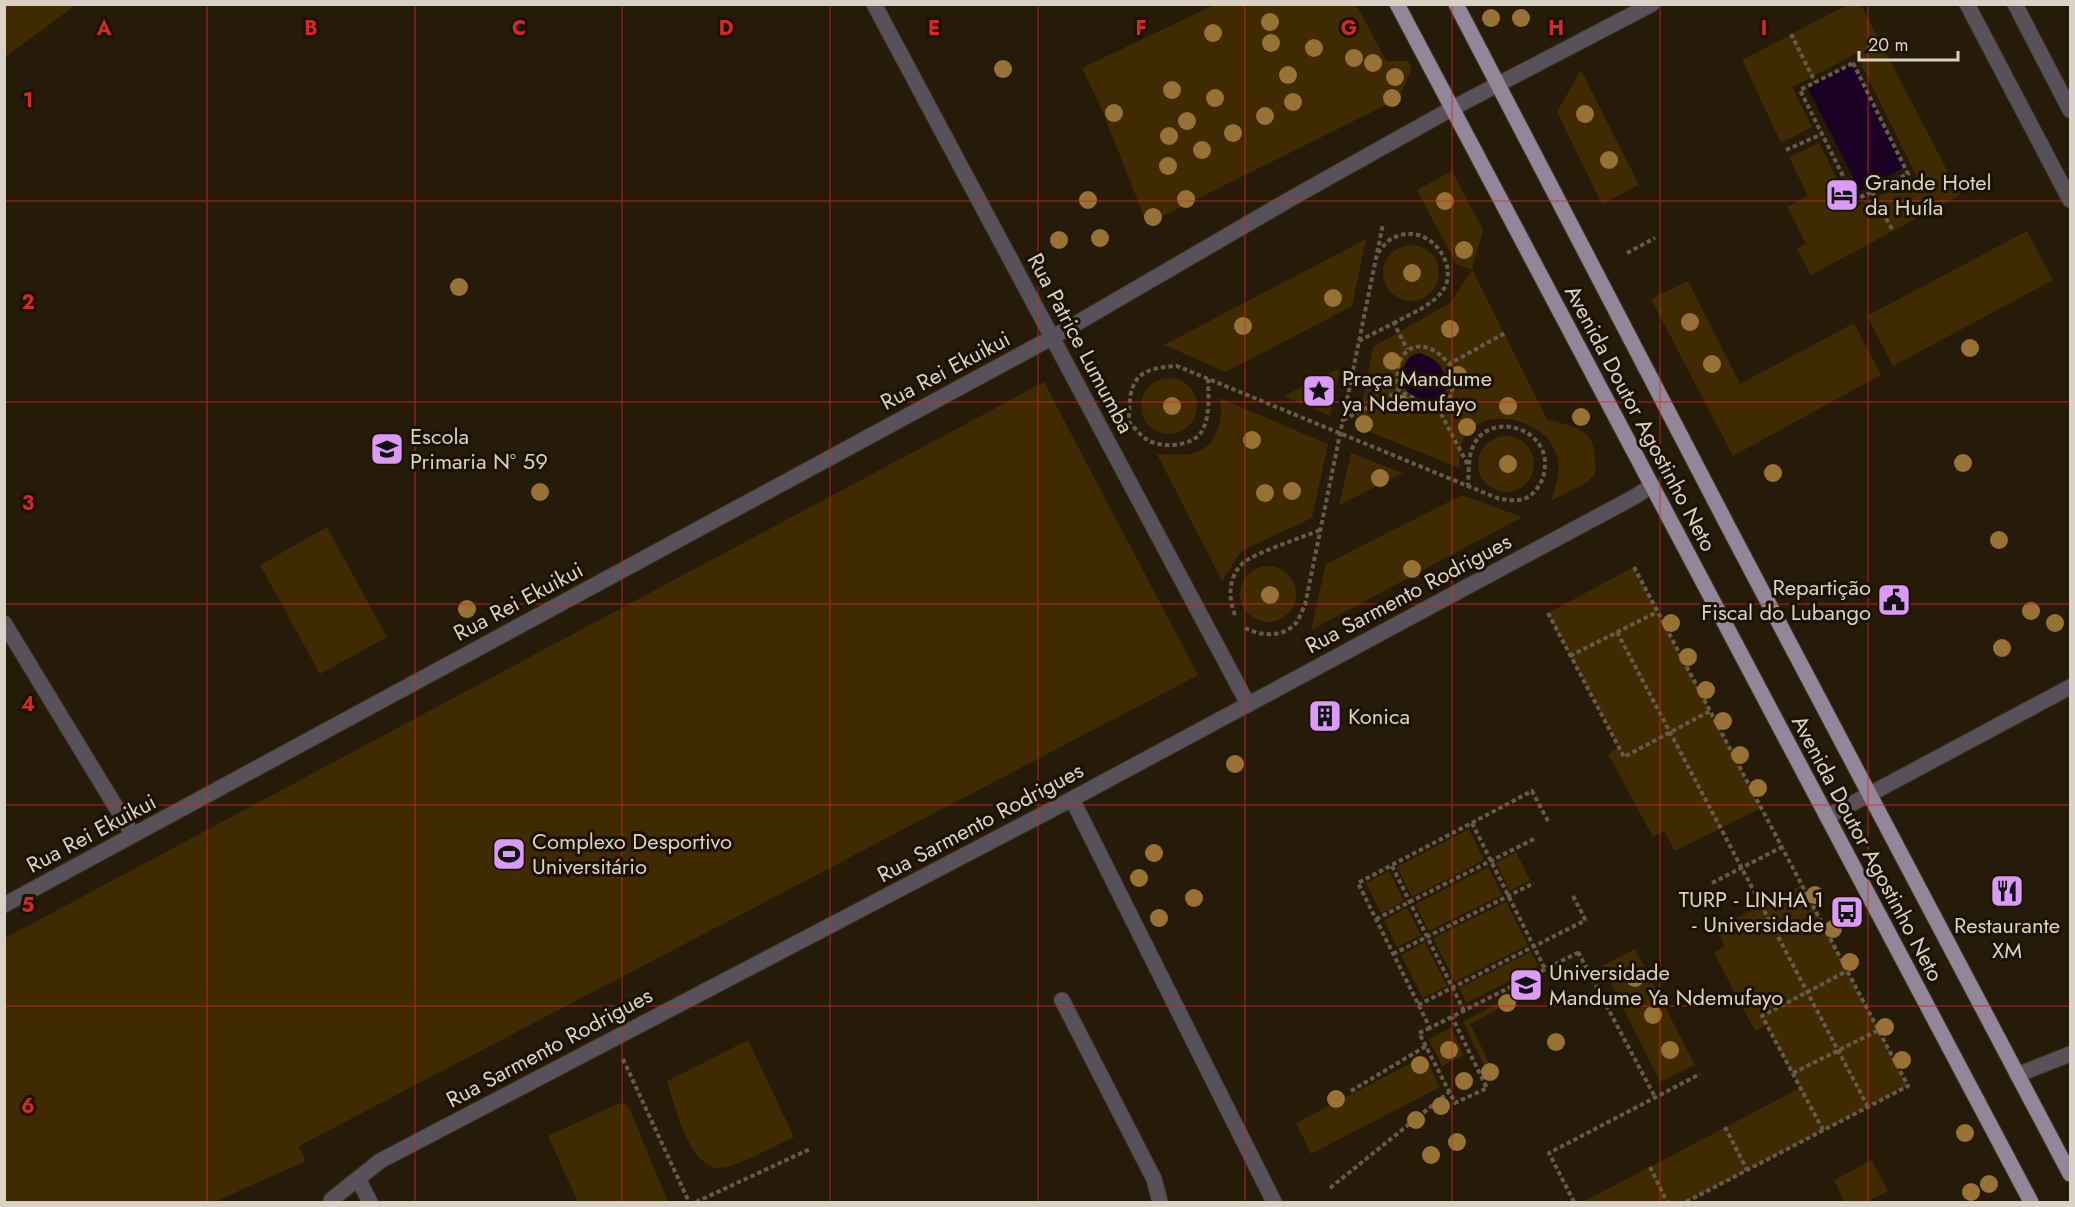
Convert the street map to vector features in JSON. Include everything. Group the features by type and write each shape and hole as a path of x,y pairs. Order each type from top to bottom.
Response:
{"main road":[{"name":"Avenida Doutor Agostinho Neto","path":"1397,4 2031,1203"},
{"name":"Avenida Doutor Agostinho Neto","path":"1456,4 1541,170 2070,1174"}],"street":[{"name":"Rua Patrice Lumumba","path":"874,4 1248,704"},
{"name":"Rua Rei Ekuikui","path":"4,905 1053,337 1292,198 1451,109 1652,4"},
{"path":"1967,4 2070,200"},
{"path":"2015,4 2070,110"},
{"name":"Rua Sarmento Rodrigues","path":"331,1200 380,1161 1072,799 1651,486"},
{"path":"4,623 133,835"},
{"path":"1827,817 2070,687"},
{"path":"1072,799 1274,1203"},
{"path":"1062,1000 1154,1179 1160,1203"},
{"path":"2017,1075 2070,1054"},
{"path":"358,1179 370,1203"}],"path":[{"path":"1791,34 1815,82"},
{"path":"1853,63 1908,174 1855,200 1822,134 1800,90 1853,63"},
{"path":"1786,150 1822,134"},
{"path":"1872,192 1893,231"},
{"path":"1245,628 1257,634 1286,631 1297,622 1305,605 1383,224"},
{"path":"1359,341 1431,303 1443,291 1448,276 1438,246 1426,237 1406,234 1389,240 1377,255"},
{"path":"1628,253 1655,238"},
{"path":"1394,322 1407,349"},
{"path":"1449,364 1505,333"},
{"path":"1399,391 1396,378 1401,356 1407,349 1429,348 1441,354 1449,364 1453,376 1453,392 1448,404 1439,410 1416,408 1428,409 1439,410"},
{"path":"1208,379 1208,412 1202,432 1186,443 1166,445 1146,440 1129,422 1129,396 1138,376 1156,367 1177,366 1497,498 1514,502 1530,496 1541,485 1545,471 1544,450 1533,436 1518,428 1500,426 1482,434 1472,448 1468,486"},
{"path":"1343,420 1399,391"},
{"path":"1399,391 1439,410 1469,467"},
{"path":"1235,615 1229,599 1233,581 1243,563 1320,530"},
{"path":"1634,567 1908,1086 1686,1203"},
{"path":"1570,656 1658,612"},
{"path":"1548,613 1624,757 1710,711"},
{"path":"1617,632 1868,1107"},
{"path":"1430,1028 1358,883 1532,791 1548,821"},
{"path":"1472,823 1545,969"},
{"path":"1376,920 1536,838"},
{"path":"1712,883 1782,847"},
{"path":"1392,866 1464,1011"},
{"path":"1393,954 1534,883"},
{"path":"1418,1005 1586,921 1573,896"},
{"path":"1452,1017 1487,1088 1455,1103 1419,1033 1580,952 1655,1098"},
{"path":"1823,1130 1762,1016 1847,971"},
{"path":"1793,1073 1879,1030"},
{"path":"614,1039 689,1203"},
{"path":"1351,1091 1426,1046"},
{"path":"1574,1203 1549,1153 1700,1074"},
{"path":"1330,1188 1449,1092"},
{"path":"1725,1127 1747,1170"},
{"path":"696,1203 810,1149"},
{"path":"1650,1167 1667,1203"}],"shaded area":[{"path":"5,4 76,4 76,5 5,57"},
{"path":"1356,4 1386,61 1408,61 1412,69 1398,99 1147,224 1102,110 1082,68 1214,5"},
{"path":"1847,5 1861,5 1960,195 1811,275 1797,249 1806,244 1787,207 1808,196 1789,157 1819,143 1852,209 1917,177 1856,54 1792,87 1812,127 1781,143 1742,60"},
{"path":"1853,63 1905,167 1860,191 1807,86"},
{"path":"1581,70 1639,185 1602,204 1557,112"},
{"path":"1452,171 1483,230 1472,269 1547,419 1579,429 1591,440 1594,449 1595,474 1586,483 1551,501 1558,470 1558,460 1553,446 1544,435 1517,421 1488,420 1475,426 1463,440 1459,468 1358,427 1373,347 1450,303 1472,270 1456,264 1417,190"},
{"path":"2027,231 2053,280 1893,366 1867,316"},
{"path":"1366,239 1352,306 1226,372 1164,345"},
{"path":"1411,245 1422,247 1431,253 1437,262 1439,273 1437,284 1431,293 1422,299 1411,301 1400,299 1391,293 1385,284 1383,273 1385,262 1391,253 1400,247"},
{"path":"1688,281 1740,384 1854,323 1881,375 1733,456 1651,299"},
{"path":"1419,353 1436,361 1444,372 1446,393 1440,401 1430,403 1419,400 1409,393 1403,383 1403,370 1411,356"},
{"path":"1340,368 1330,416 1284,396"},
{"path":"1169,378 1180,380 1189,386 1195,395 1197,406 1195,417 1189,426 1180,432 1169,434 1158,432 1149,426 1143,417 1141,406 1143,395 1149,386 1158,380"},
{"name":"Complexo Desportivo Universitário","path":"1044,382 1198,675 299,1146 306,1161 214,1202 5,1202 5,938"},
{"path":"1220,398 1328,444 1312,518 1241,551 1222,581 1157,454 1189,454 1206,447 1215,435 1220,421"},
{"path":"1506,436 1517,438 1526,444 1532,453 1534,464 1532,475 1526,484 1517,490 1506,492 1495,490 1486,484 1480,475 1478,464 1480,453 1486,444 1495,438"},
{"path":"1351,453 1403,473 1339,505"},
{"path":"1462,495 1522,517 1311,630 1326,564"},
{"path":"327,527 387,637 320,674 260,565"},
{"path":"1268,566 1279,568 1288,574 1294,583 1296,594 1294,605 1288,614 1279,620 1268,622 1257,620 1248,614 1242,605 1240,594 1242,583 1248,574 1257,568"},
{"path":"1634,567 1761,808 1675,851 1664,831 1653,837 1608,754 1619,747 1548,613"},
{"path":"1469,829 1484,860 1412,897 1397,867"},
{"path":"1516,852 1530,880 1510,891 1496,863"},
{"path":"1488,867 1502,895 1429,931 1415,904"},
{"path":"1389,871 1404,901 1381,913 1366,883"},
{"path":"1802,885 1908,1086 1686,1202 1583,1202 1800,1088 1767,1025 1755,1031 1714,953 1725,946 1716,928"},
{"path":"1506,902 1528,945 1455,982 1433,938"},
{"path":"1407,908 1421,935 1397,947 1384,920"},
{"path":"1425,942 1447,986 1423,998 1401,955"},
{"path":"1635,949 1695,1065 1660,1082 1602,966"},
{"path":"1531,952 1538,966 1466,1003 1459,988"},
{"path":"1526,988 1529,993 1470,1024 1496,1077 1491,1080 1463,1022"},
{"path":"1451,1028 1464,1055 1442,1066 1429,1039"},
{"path":"748,1040 794,1137 736,1164 714,1167 704,1162 686,1137 667,1081"},
{"path":"1425,1056 1440,1087 1311,1154 1296,1123"},
{"path":"625,1103 668,1202 578,1202 548,1136 617,1104"},
{"path":"1872,1160 1888,1191 1866,1202 1845,1202 1834,1180"}],"place":[{"name":"Grande Hotel da Huíla","path":"1842,195"},
{"name":"Praça Mandume ya Ndemufayo","path":"1319,391"},
{"name":"Escola Primaria Nº 59","path":"387,449"},
{"name":"Repartição Fiscal do Lubango","path":"1894,600"},
{"name":"Konica","path":"1325,716"},
{"name":"Complexo Desportivo Universitário","path":"509,854"},
{"name":"Restaurante XM","path":"2007,891"},
{"name":"TURP - LINHA 1 - Universidade","path":"1847,912"},
{"name":"Universidade Mandume Ya Ndemufayo","path":"1526,985"}]}
